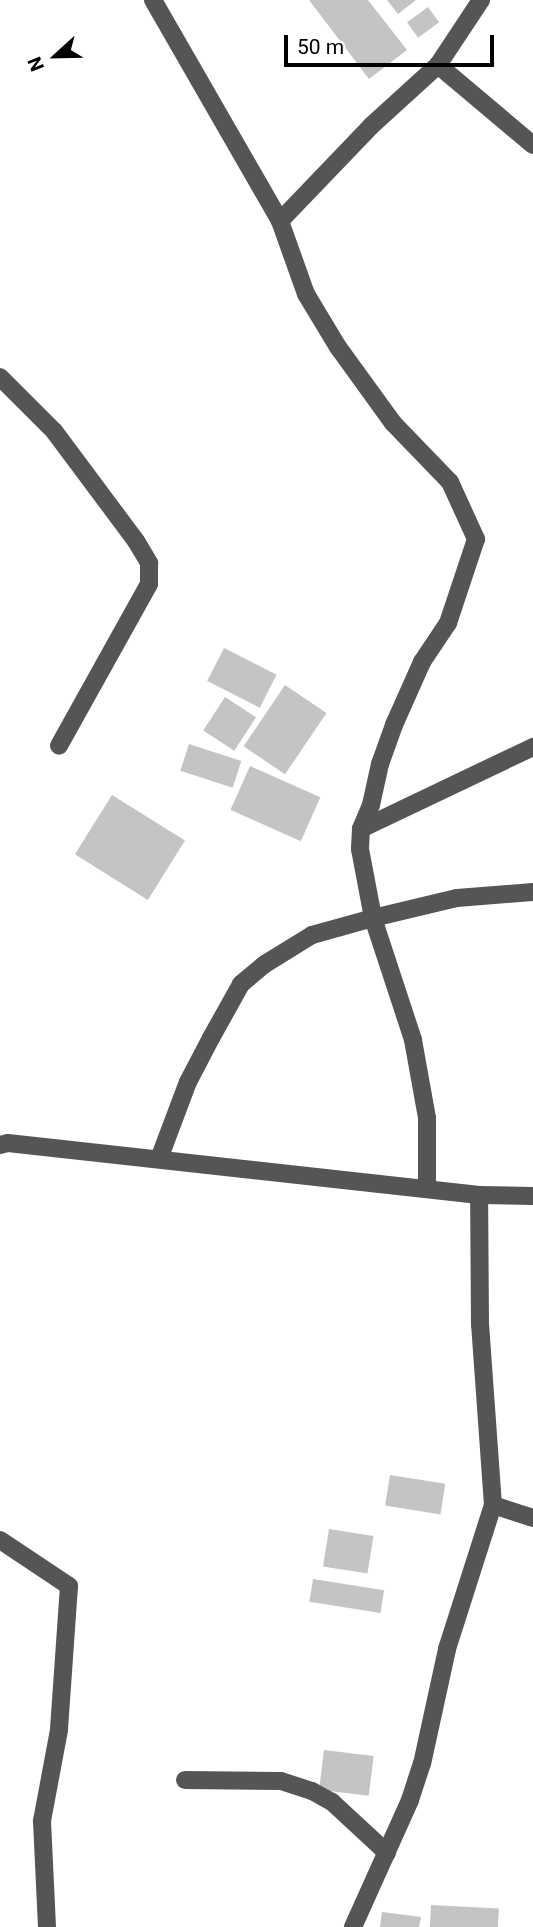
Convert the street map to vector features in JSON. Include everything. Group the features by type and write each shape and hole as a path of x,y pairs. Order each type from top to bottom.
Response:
{"street":[{"path":"153,0 280,221 306,294 325,326 393,423 450,482 476,539 448,623 422,662 394,725 380,764 371,805 361,829 360,849 373,918 413,1040 427,1118 427,1189"},
{"path":"280,221 371,126 438,65 481,0"},
{"path":"438,65 533,145"},
{"path":"0,377 54,430 136,541 149,563 149,584 59,746"},
{"path":"361,829 533,747"},
{"path":"159,1159 188,1082 241,984 265,964 312,935 373,918 457,898 533,892"},
{"path":"0,1146 8,1143 479,1195 533,1196"},
{"path":"353,1927 387,1853 422,1764 447,1649 493,1505 480,1325 479,1195"},
{"path":"493,1505 533,1518"},
{"path":"0,1540 69,1586 60,1730 42,1821 47,1927"},
{"path":"185,1780 281,1781 312,1791 332,1802 387,1853"}],"building":[{"path":"309,0 368,0 407,50 369,79"},
{"path":"387,0 416,0 398,14"},
{"path":"428,7 439,22 418,38 407,22"},
{"path":"224,648 277,675 260,708 207,681"},
{"path":"285,685 326,713 285,774 244,746"},
{"path":"225,697 256,717 234,751 203,731"},
{"path":"189,744 241,761 233,788 180,771"},
{"path":"250,766 320,797 301,841 230,810"},
{"path":"112,795 185,841 148,900 75,854"},
{"path":"390,1475 445,1484 440,1514 385,1506"},
{"path":"329,1529 373,1536 368,1574 323,1567"},
{"path":"313,1579 384,1590 381,1613 309,1602"},
{"path":"324,1750 374,1756 369,1796 319,1790"},
{"path":"431,1905 499,1909 498,1927 430,1927"},
{"path":"382,1912 421,1917 419,1927 380,1927"}]}
